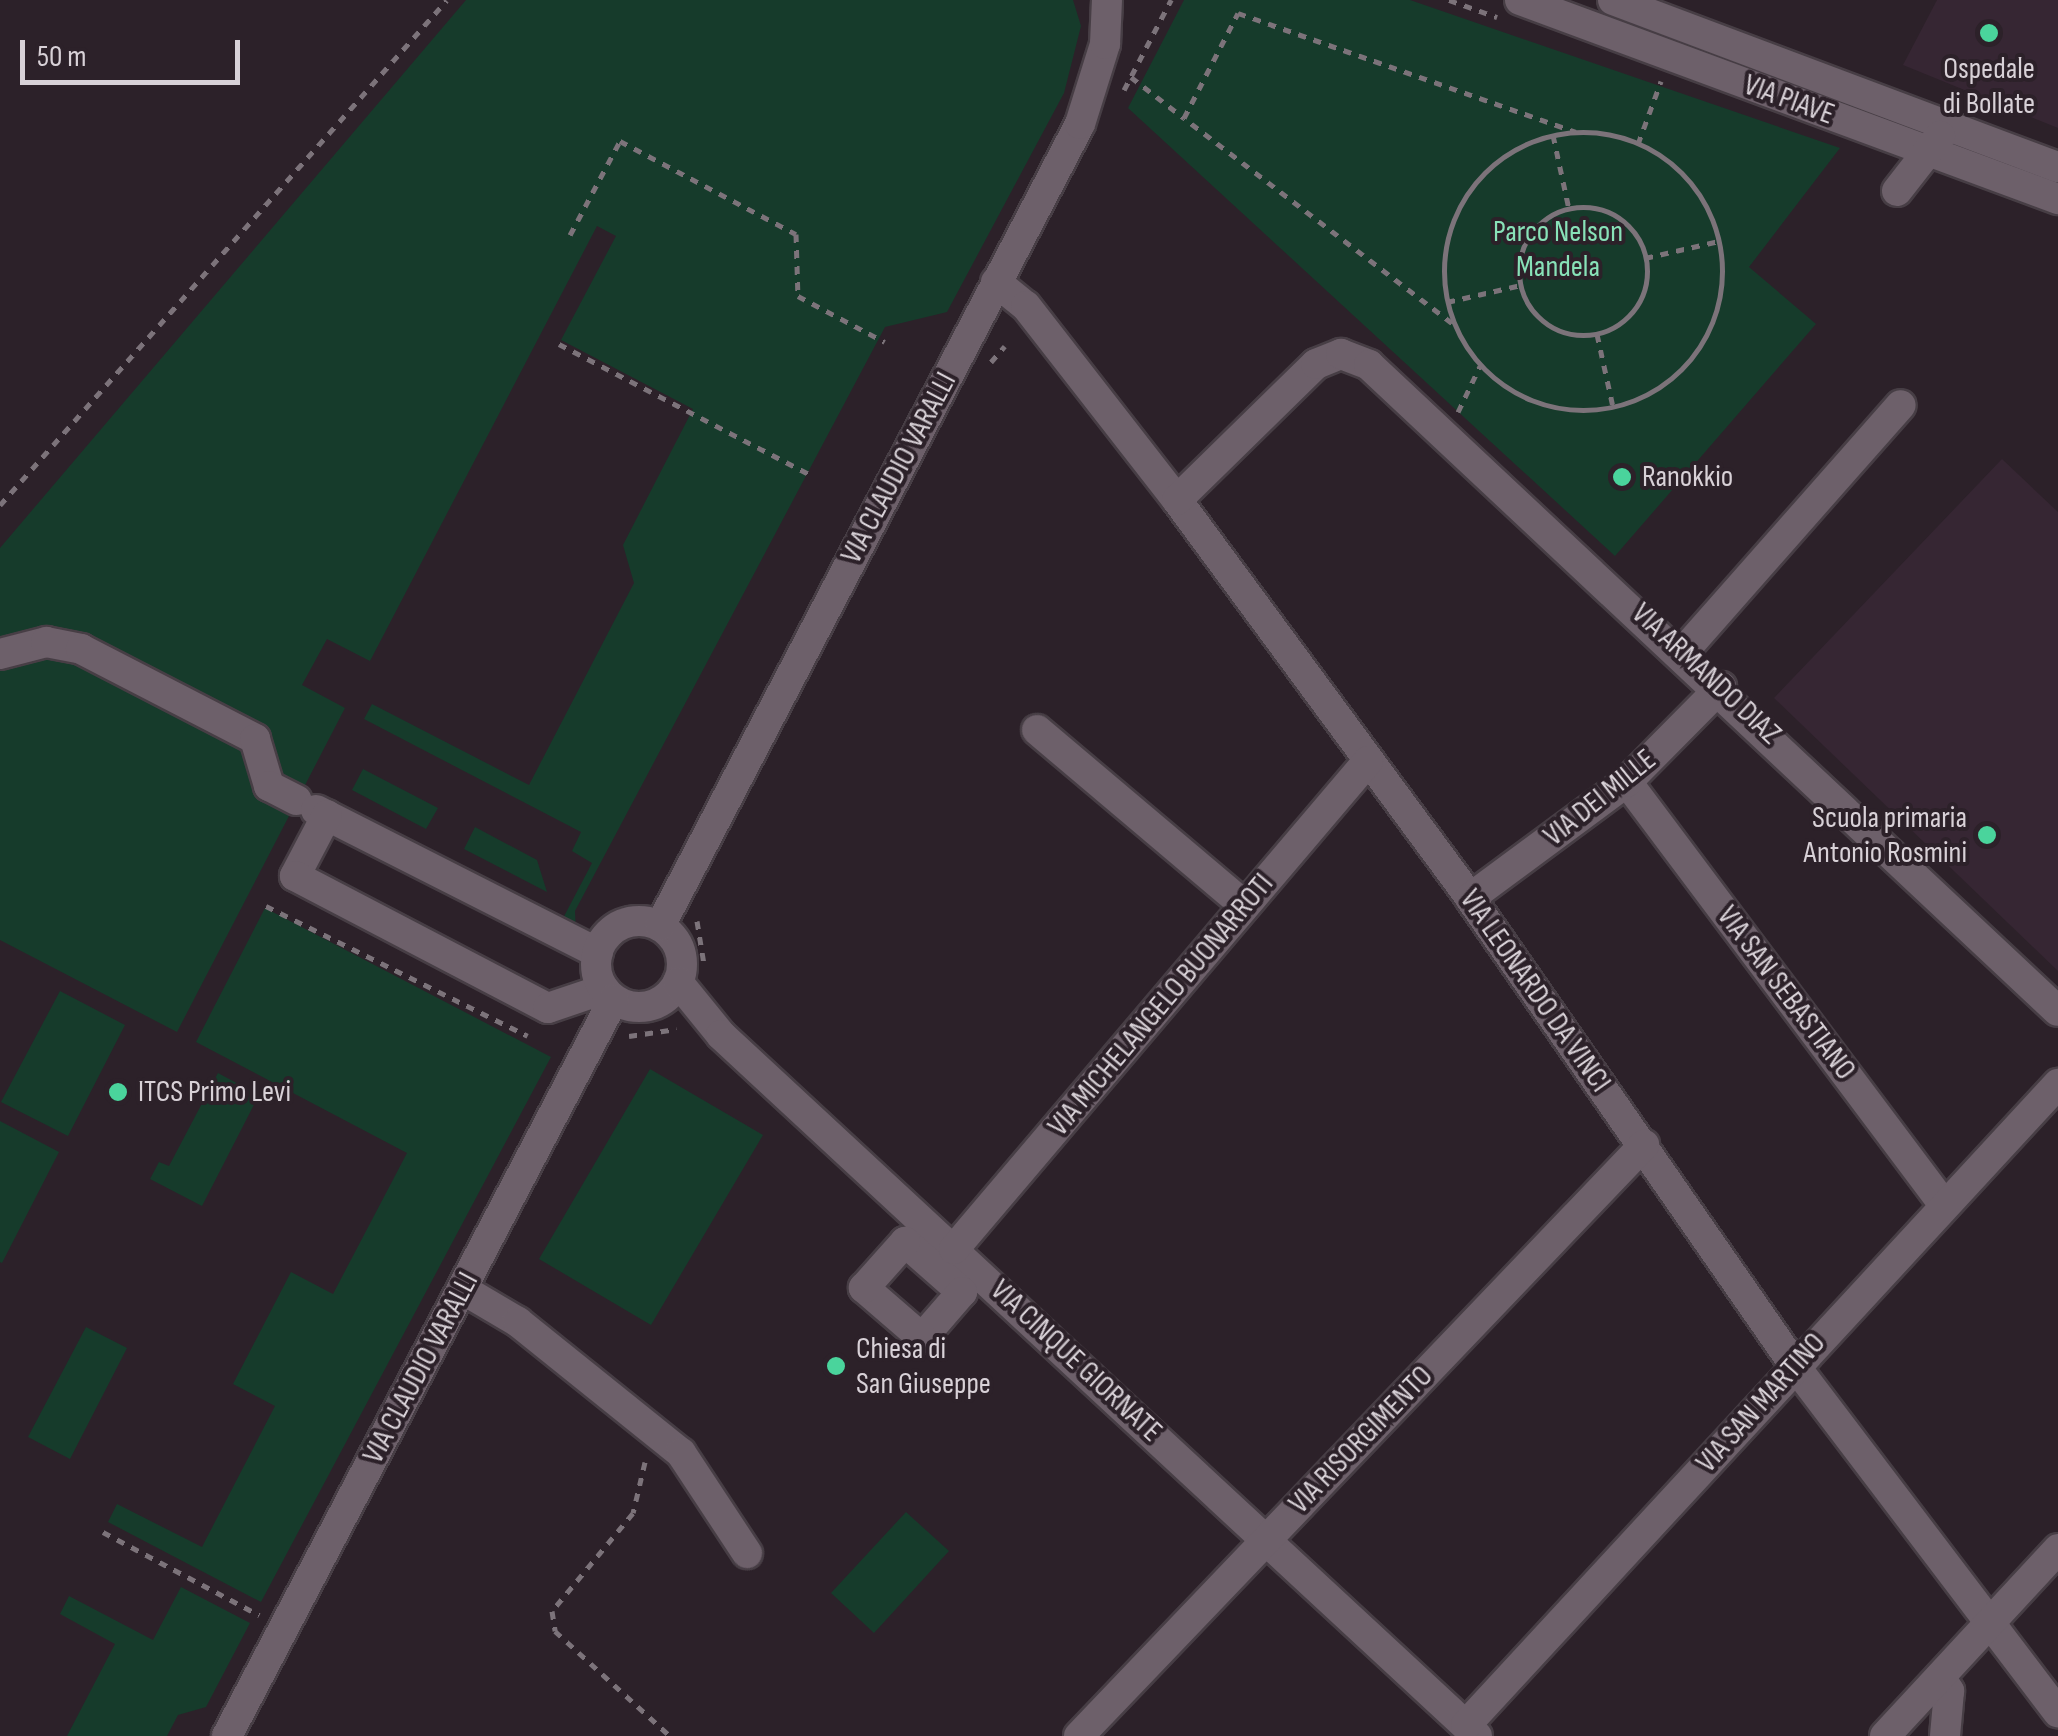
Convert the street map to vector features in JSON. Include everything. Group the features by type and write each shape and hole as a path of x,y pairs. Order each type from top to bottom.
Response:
{"street":[{"name":"VIA CLAUDIO VARALLI","path":"660,926 1080,124 1105,44 1107,0"},
{"name":"VIA PIAVE","path":"1520,0 2058,199"},
{"name":"VIA PIAVE","path":"1613,0 2058,167"},
{"path":"1897,191 1934,154 1944,124"},
{"name":"VIA LEONARDO DA VINCI","path":"996,282 1026,306 1177,500 1470,898 1795,1366 2058,1712"},
{"name":"VIA ARMANDO DIAZ","path":"1177,500 1316,364 1341,354 1369,365 1721,687 2058,1010"},
{"path":"1683,652 1901,405"},
{"path":"0,654 46,642 81,648 255,739 270,786 598,952 609,994"},
{"name":"VIA DEI MILLE","path":"1470,898 1628,782 1721,687"},
{"path":"1037,730 1245,906"},
{"name":"VIA MICHELANGELO BUONARROTI","path":"954,1249 1368,760"},
{"name":"VIA SAN SEBASTIANO","path":"1628,782 1944,1204"},
{"path":"313,808 295,876 548,1008 609,994 658,1003 678,982 680,951 660,926 622,924 598,952"},
{"name":"VIA CINQUE GIORNATE","path":"678,982 721,1034 1472,1731"},
{"name":"VIA CLAUDIO VARALLI","path":"227,1736 462,1289 609,994"},
{"name":"VIA SAN MARTINO","path":"1472,1731 1795,1366 2058,1084"},
{"name":"VIA RISORGIMENTO","path":"1079,1736 1644,1145"},
{"path":"462,1289 518,1322 680,1453 747,1553"},
{"path":"1885,1736 2058,1549"},
{"path":"1940,1677 1949,1690 1945,1736"}],"path":[{"path":"0,505 447,0"},
{"path":"1184,118 1238,12 1577,132 1638,144 1686,178 1719,241 1721,290 1706,336 1676,374 1612,407 1541,404 1480,366 1454,325 1447,302 1445,254 1460,207 1499,161 1553,136 1577,132"},
{"path":"1638,144 1664,76"},
{"path":"1130,77 1454,325"},
{"path":"1553,136 1569,209"},
{"path":"570,235 620,141 796,234 798,296 885,342"},
{"path":"1569,209 1613,214 1646,258 1640,301 1597,334 1544,322 1521,286 1526,242 1569,209"},
{"path":"1646,258 1719,241"},
{"path":"1447,302 1521,286"},
{"path":"1597,334 1612,407"},
{"path":"559,344 813,476"},
{"path":"1458,412 1480,366"},
{"path":"266,906 528,1036"},
{"path":"697,906 710,977"},
{"path":"616,1047 650,1028 689,1034"},
{"path":"652,1431 633,1513 552,1611 555,1631 670,1736"},
{"path":"102,1532 262,1616"}],"shaded area":[{"name":"Ospedale di Bollate","path":"1937,0 2058,0 2058,128 1903,65"},
{"name":"Scuola primaria Antonio Rosmini","path":"2002,459 2058,512 2058,971 1774,698"}],"green space":[{"path":"466,0 1073,0 1081,26 1064,93 947,312 885,327 575,911 576,932 560,924 592,863 572,851 581,832 364,719 372,704 529,785 634,583 623,545 693,409 561,340 616,236 597,226 370,661 327,639 302,685 345,708 177,1032 0,940 0,548"},
{"name":"Parco Nelson Mandela","path":"1184,0 1410,0 1840,148 1749,267 1816,324 1615,556 1128,108"},
{"path":"363,769 438,808 426,829 352,790"},
{"path":"475,827 537,860 547,892 464,849"},
{"path":"265,908 551,1057 261,1602 108,1522 117,1504 202,1547 275,1406 233,1384 291,1272 333,1294 407,1153 196,1042"},
{"path":"60,991 125,1025 68,1136 1,1102"},
{"path":"650,1069 763,1135 651,1325 539,1259"},
{"path":"218,1073 259,1095 202,1206 150,1179 159,1162 169,1166"},
{"path":"0,1121 59,1152 2,1263 0,1262"},
{"path":"86,1327 127,1348 70,1459 28,1437"},
{"path":"906,1512 949,1551 874,1633 831,1593"},
{"path":"181,1587 250,1623 206,1707 178,1715 167,1736 67,1736 115,1644 60,1614 69,1596 153,1640"}],"place":[{"name":"Ospedale di Bollate","path":"1989,33"},
{"name":"Ranokkio","path":"1622,477"},
{"name":"Scuola primaria Antonio Rosmini","path":"1987,835"},
{"name":"ITCS Primo Levi","path":"118,1092"},
{"name":"Chiesa di San Giuseppe","path":"836,1366"}]}
